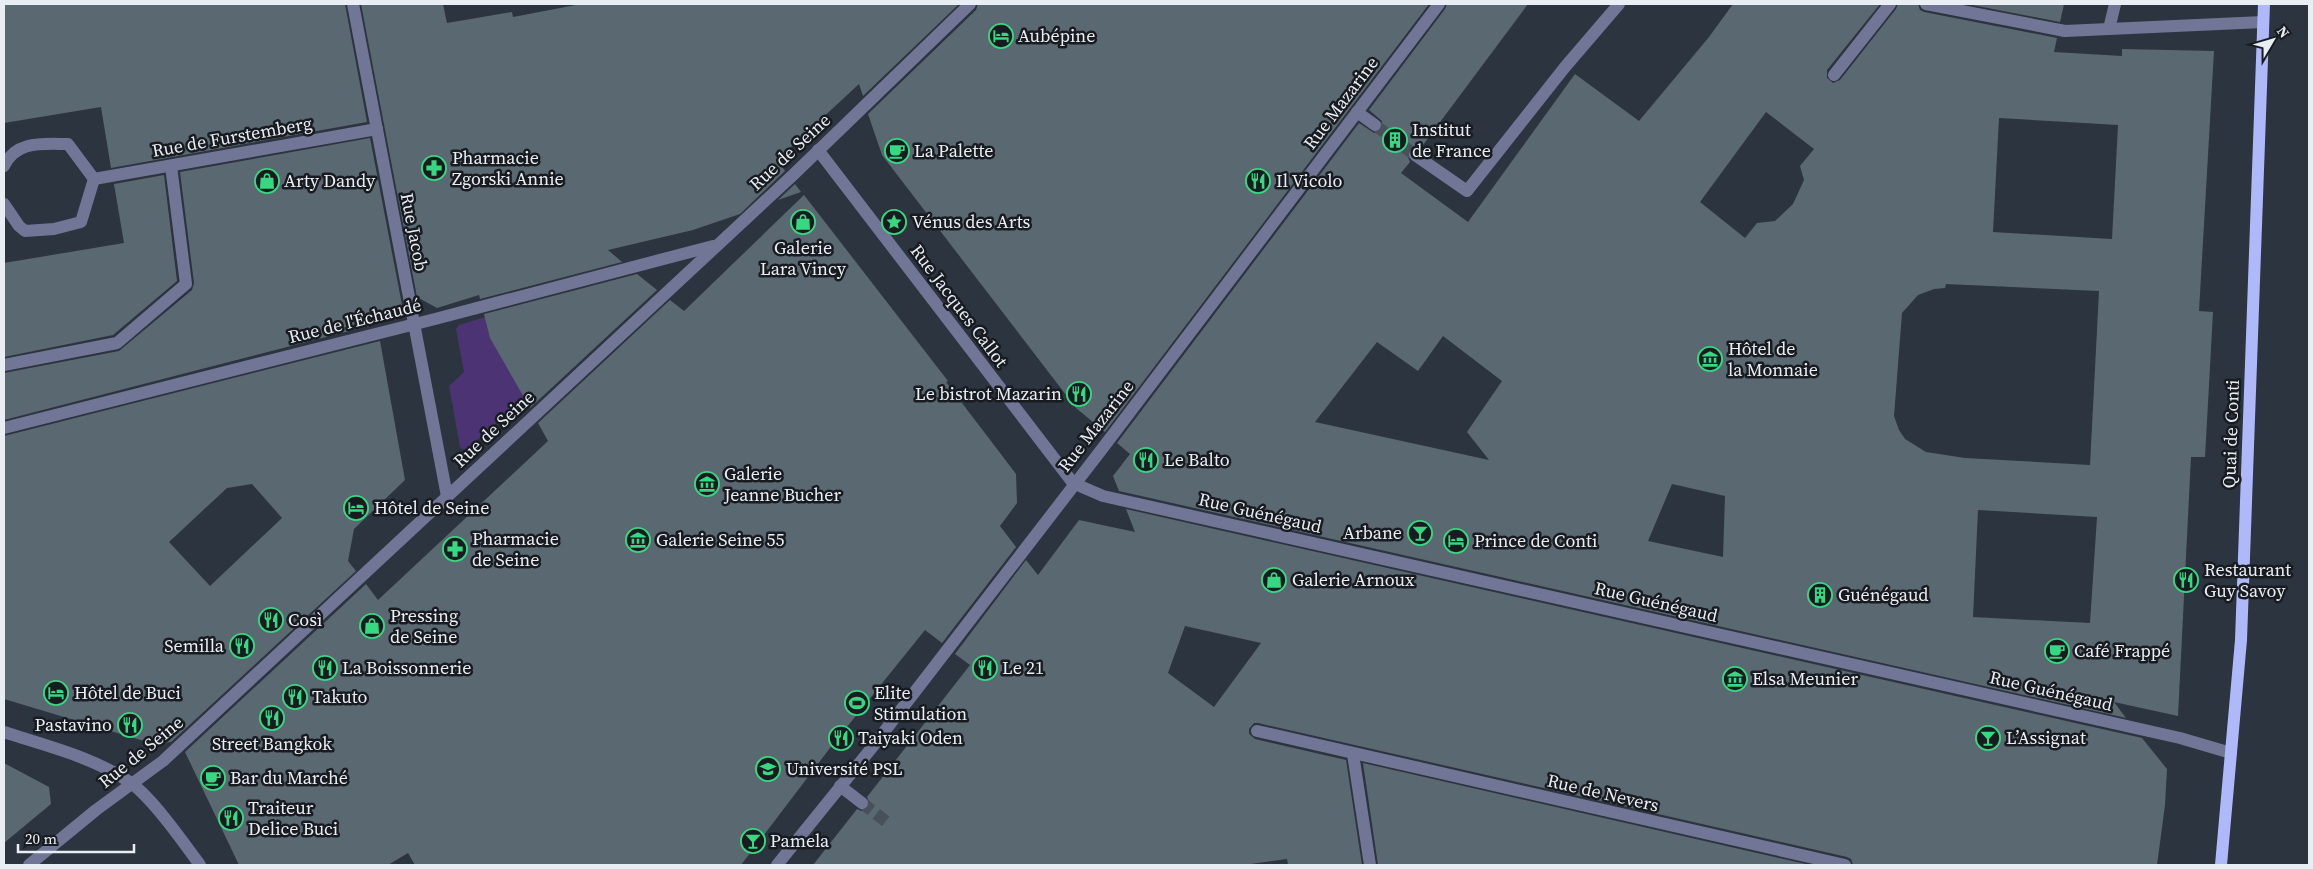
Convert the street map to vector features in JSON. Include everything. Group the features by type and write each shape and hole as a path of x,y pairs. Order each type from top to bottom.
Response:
{"main road":[{"name":"Quai de Conti","path":"2221,865 2241,640 2264,4"}],"street":[{"name":"Rue Jacob","path":"353,4 447,496"},
{"name":"Rue de Seine","path":"29,865 96,810 163,761 818,150 970,4"},
{"name":"Rue Mazarine","path":"777,865 1073,484 1439,4"},
{"path":"1415,155 1467,191 1564,67 1619,4"},
{"path":"1834,75 1890,4"},
{"path":"1926,4 2065,31 2263,22"},
{"path":"2109,29 2115,4"},
{"path":"1357,112 1375,125"},
{"name":"Rue de Furstemberg","path":"94,179 376,129"},
{"path":"4,166 14,150 37,144 68,144 94,179 81,222 54,229 25,231 19,226 4,204"},
{"name":"Rue Jacques Callot","path":"818,150 1073,484"},
{"path":"4,365 117,343 186,284 171,166"},
{"name":"Rue de l'Échaudé","path":"4,428 715,246"},
{"name":"Rue Guénégaud","path":"1073,484 1103,496 2170,736 2231,753"},
{"name":"Rue de Nevers","path":"1257,731 1845,865"},
{"path":"4,732 91,761 132,784 162,816 200,865"},
{"path":"1353,754 1370,865"},
{"path":"840,786 862,803"}],"shaded area":[{"path":"485,317 524,398 467,449 462,449 460,447 449,386 464,372 456,329 459,325"}],"building":[{"path":"4,4 345,4 367,122 111,168 101,107 4,123"},
{"path":"361,4 443,4 447,23 512,12 513,17 581,4 959,4 863,96 859,84 777,160 785,171 740,214 693,230 608,250 622,262 480,299 479,295 437,308 417,297"},
{"path":"978,4 1429,4 1105,432 1076,408 882,155 868,114 976,10"},
{"path":"1447,4 1528,4 1420,149 1415,147 1409,150 1407,155 1410,162 1401,173 1468,222 1575,74 1639,121 1709,37 1733,4 1880,4 1827,70 1827,78 1833,83 1840,80 1898,4 1918,4 1920,10 1924,12 2057,38 2054,52 2122,56 2122,49 2214,51 2199,311 2213,312 2205,457 2191,457 2178,716 2114,702 2126,718 1119,491 1113,476 1130,454 1117,443 1359,123 1374,133 1381,130 1382,121 1369,110","holes":["1766,112 1814,149 1800,166 1804,180 1793,204 1775,221 1757,223 1745,238 1700,202","1999,118 2118,125 2112,239 1993,232","1946,284 2099,291 2090,465 1965,458 1926,452 1905,439 1899,430 1894,416 1902,313 1918,295 1934,289 1945,288","1443,336 1502,381 1467,432 1489,460 1315,422 1377,342 1418,371","1672,484 1725,496 1723,557 1648,541","1978,510 2097,517 2090,623 1973,617"]},
{"path":"1967,4 2064,4 2060,22"},
{"path":"370,138 403,310 396,319 4,420 4,373 119,351 192,290 194,283 180,172"},
{"path":"164,175 177,281 113,335 4,357 4,263 124,243 114,184"},
{"path":"795,184 801,192 778,200"},
{"path":"804,195 948,381 946,382 1016,474 1017,503 1000,526 1016,547 942,643 925,630 830,748 741,865 415,865 408,853 388,865 239,865 185,752 366,584 378,600 548,441 538,423 670,300 684,311"},
{"path":"637,274 657,290 530,408 490,338 484,314"},
{"path":"380,341 405,480 354,529 348,561 356,571 171,742 154,744 4,699 4,436","holes":["252,484 282,518 210,586 169,542 227,488"]},
{"path":"1126,509 2142,738 2167,769 2165,805 2157,865 1853,865 1851,859 1847,857 1254,723 1249,729 1249,734 1255,739 1346,760 1362,865 1288,865 1287,859 1244,865 813,865 857,809 861,811 868,808 870,804 867,797 970,665 955,654 1026,560 1038,575 1079,520 1135,532","holes":["1185,626 1261,643 1214,707 1168,673"]},
{"path":"4,763 49,787 51,804 4,843"},
{"path":"1363,763 1810,865 1378,865"}],"tunnel":[{"path":"1375,125 1415,155"},
{"path":"862,803 888,823"}],"place":[{"name":"Aubépine","path":"1001,36"},
{"name":"Institut de France","path":"1395,140"},
{"name":"La Palette","path":"897,151"},
{"name":"Pharmacie Zgorski Annie","path":"434,168"},
{"name":"Arty Dandy","path":"267,181"},
{"name":"Il Vicolo","path":"1258,181"},
{"name":"Galerie Lara Vincy","path":"803,222"},
{"name":"Vénus des Arts","path":"894,222"},
{"name":"Hôtel de la Monnaie","path":"1710,359"},
{"name":"Le bistrot Mazarin","path":"1079,394"},
{"name":"Le Balto","path":"1146,460"},
{"name":"Galerie Jeanne Bucher","path":"707,484"},
{"name":"Hôtel de Seine","path":"356,508"},
{"name":"Arbane","path":"1420,533"},
{"name":"Galerie Seine 55","path":"638,540"},
{"name":"Prince de Conti","path":"1456,541"},
{"name":"Pharmacie de Seine","path":"455,549"},
{"name":"Galerie Arnoux","path":"1274,580"},
{"name":"Restaurant Guy Savoy","path":"2186,580"},
{"name":"Guénégaud","path":"1820,595"},
{"name":"Così","path":"271,620"},
{"name":"Pressing de Seine","path":"372,626"},
{"name":"Semilla","path":"242,646"},
{"name":"Café Frappé","path":"2057,651"},
{"name":"La Boissonnerie","path":"325,668"},
{"name":"Le 21","path":"985,668"},
{"name":"Elsa Meunier","path":"1735,679"},
{"name":"Hôtel de Buci","path":"56,693"},
{"name":"Takuto","path":"295,697"},
{"name":"Elite Stimulation","path":"857,703"},
{"name":"Street Bangkok","path":"272,718"},
{"name":"Pastavino","path":"130,725"},
{"name":"Taiyaki Oden","path":"841,738"},
{"name":"L’Assignat","path":"1988,738"},
{"name":"Université PSL","path":"768,769"},
{"name":"Bar du Marché","path":"213,778"},
{"name":"Traiteur Delice Buci","path":"231,818"},
{"name":"Pamela","path":"753,841"}]}
